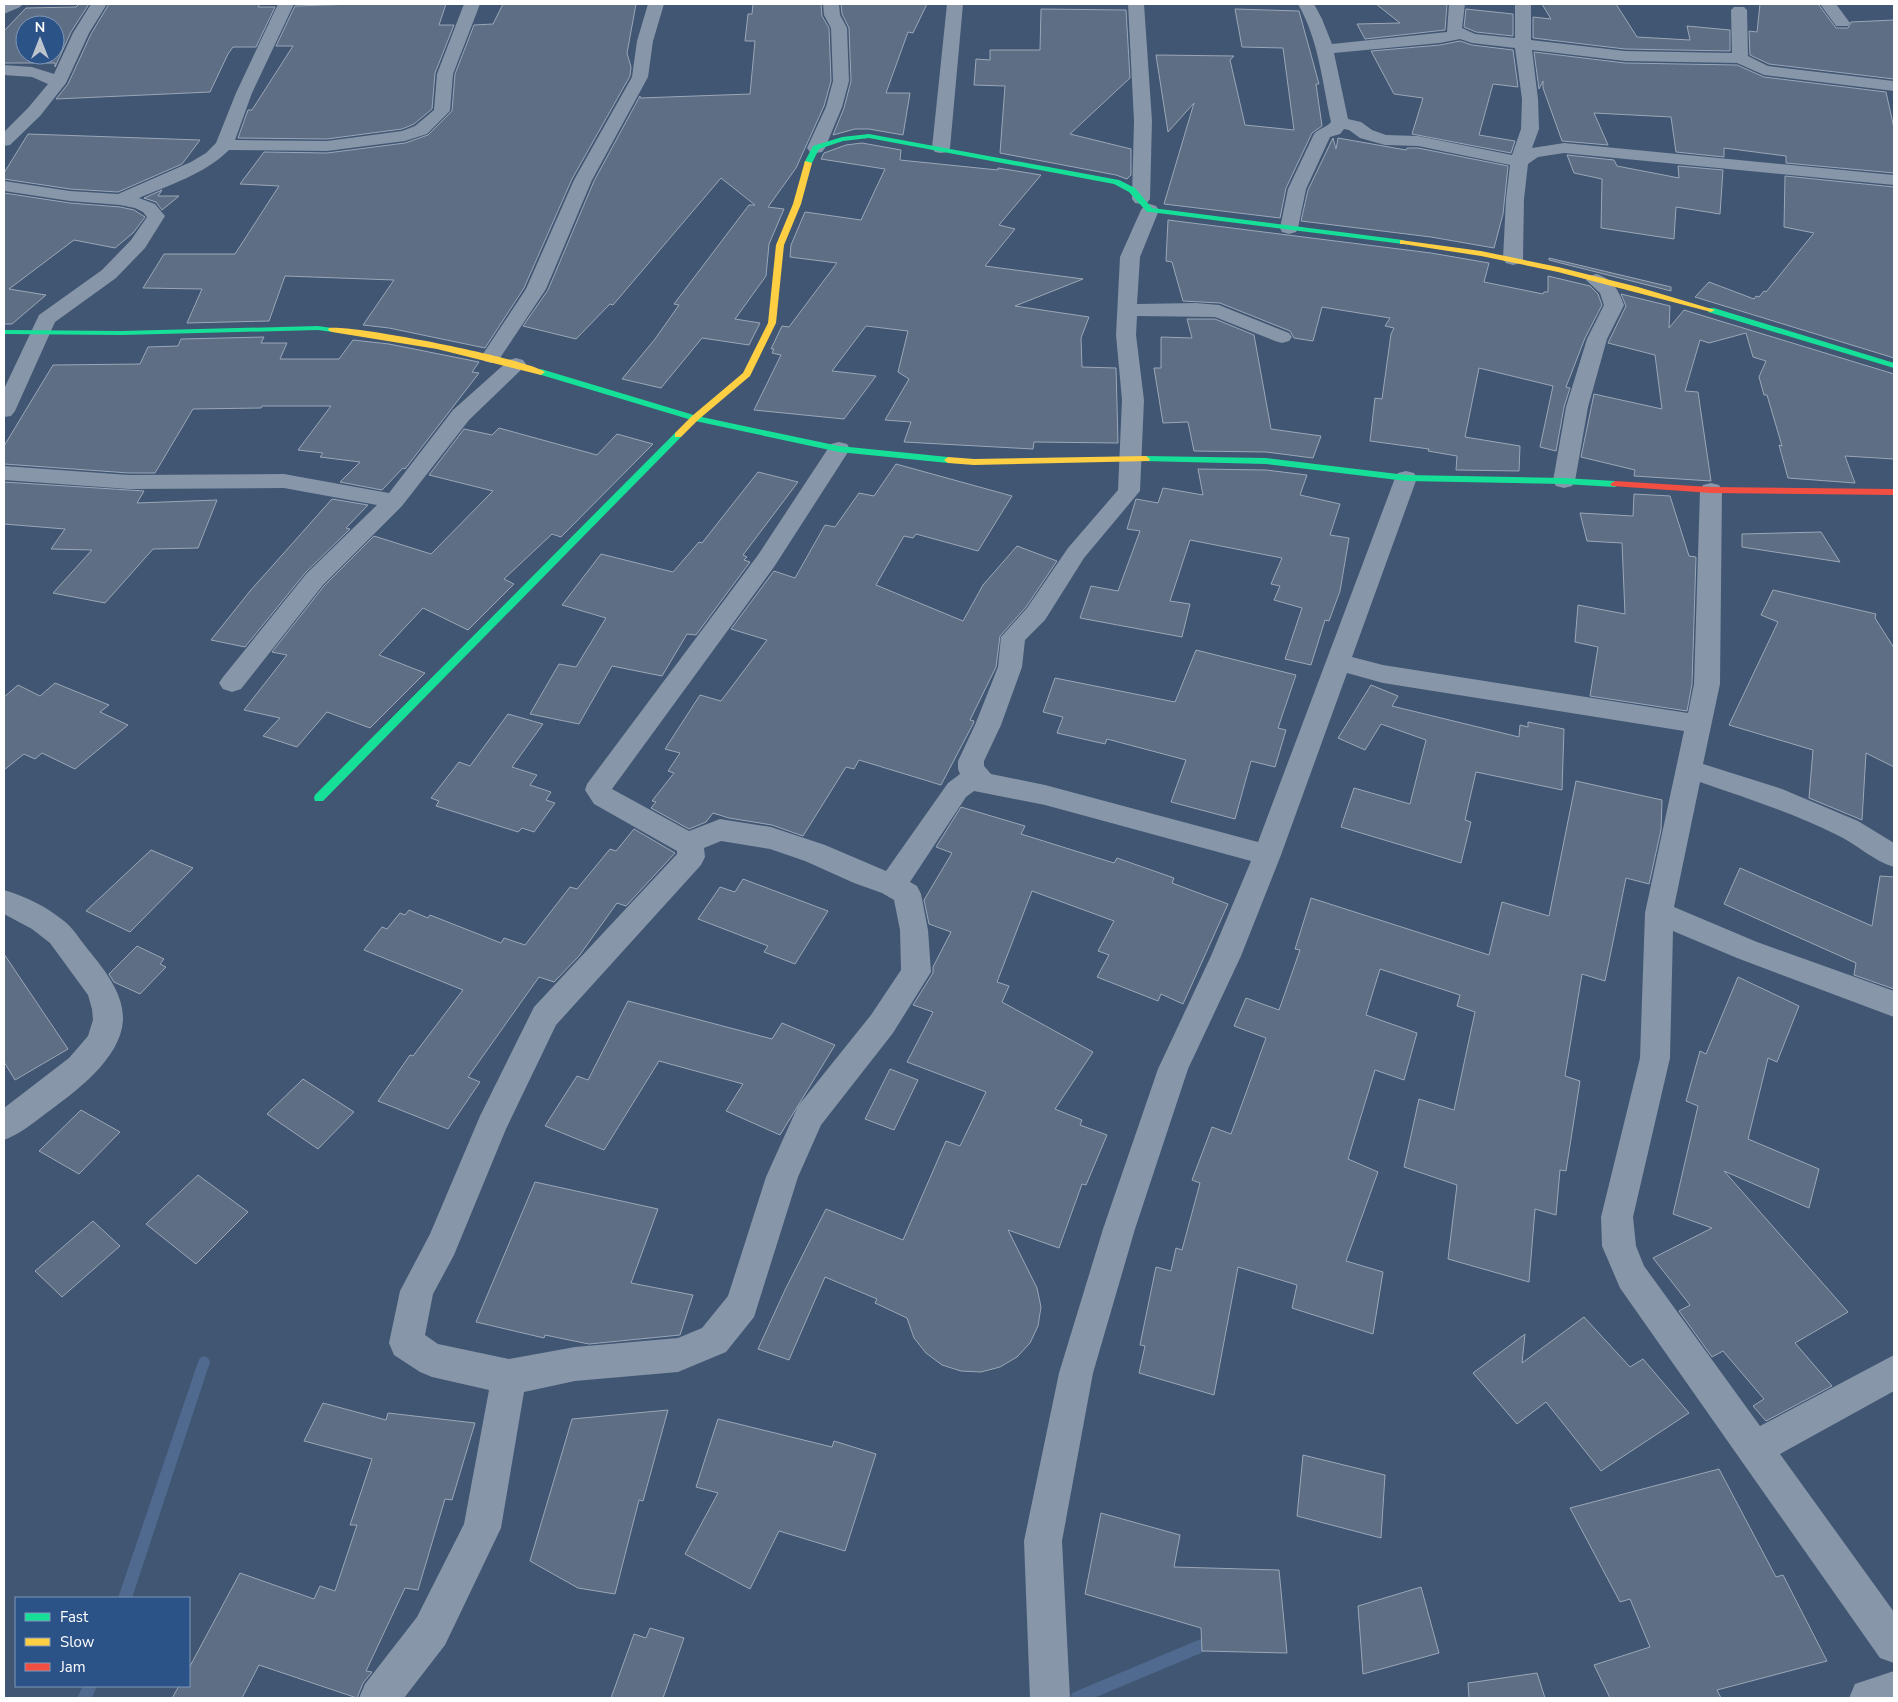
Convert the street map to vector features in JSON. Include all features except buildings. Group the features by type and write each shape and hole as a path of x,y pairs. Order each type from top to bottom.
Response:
{"street":[{"path":"4,9 15,4"},
{"path":"4,141 34,112 58,83 81,33 99,4"},
{"path":"120,200 197,166 212,157 224,145 244,93 286,4"},
{"path":"224,145 327,146 405,136 422,130 442,111 445,74 472,4"},
{"path":"491,357 536,289 583,180 640,77 645,41 656,4"},
{"path":"319,798 695,418 747,374 772,323 780,245 797,204 808,164 834,107 841,81 839,28 832,15 831,4"},
{"path":"941,148 955,4"},
{"path":"983,782 971,769 971,761 988,725 1010,667 1013,637 1036,614 1076,553 1129,491 1133,400 1126,335 1130,257 1146,204 1136,4"},
{"path":"1306,4 1316,19 1327,49 1335,107 1340,123"},
{"path":"1457,4 1454,30 1459,34 1472,38 1625,56 1740,58 1764,70 1894,86"},
{"path":"1513,259 1514,199 1519,162 1530,129 1530,99 1523,45 1523,4"},
{"path":"1828,4 1842,23"},
{"path":"1739,10 1740,58"},
{"path":"1327,49 1440,38 1459,34"},
{"path":"4,70 35,72 45,75 58,83"},
{"path":"1289,228 1297,189 1304,173 1323,134 1334,130 1340,123"},
{"path":"1340,123 1355,126 1366,134 1384,140 1418,141 1519,162 1533,153 1564,148 1894,180"},
{"path":"1530,129 1580,149"},
{"path":"816,148 839,138 854,135 941,148 1116,182 1132,190 1146,204 1289,228 1431,245 1513,259 1674,299 1894,366"},
{"path":"4,186 70,196 120,200 140,204 149,208 156,216 138,244 109,274 46,319 4,411"},
{"path":"1564,481 1577,407 1597,339 1614,305 1609,291 1596,280"},
{"path":"1127,310 1196,309 1219,311 1282,337"},
{"path":"4,332 122,333 318,328 389,336 491,357 695,418 839,449 974,462 1131,458 1266,461 1406,478 1564,481 1711,490 1894,492"},
{"path":"232,683 315,579 394,501 461,415 516,364"},
{"path":"687,842 720,830 771,838 815,853 864,875 892,884 907,894 914,930 916,972 882,1024 809,1116 782,1177 742,1306 714,1340 678,1355 575,1364 509,1376 461,1364 432,1360 406,1343 417,1291 442,1244 492,1126 544,1016 691,857 691,848 687,842 603,797 598,790 600,784 766,561 839,449"},
{"path":"4,474 129,482 284,481 394,501"},
{"path":"1050,1698 1043,1541 1076,1372 1119,1230 1174,1069 1226,956 1267,854 1406,478"},
{"path":"1711,490 1707,684 1659,913 1655,1058 1617,1217 1619,1246 1632,1277 1894,1644"},
{"path":"1338,662 1383,674 1698,724"},
{"path":"1689,769 1774,796 1848,828 1894,856"},
{"path":"892,884 957,790 969,781 1045,794 1267,854"},
{"path":"4,901 54,929 105,996 109,1021 106,1034 80,1067 4,1126"},
{"path":"1659,913 1747,950 1894,1004"},
{"path":"1754,1449 1894,1372"},
{"path":"379,1698 431,1631 482,1528 509,1376"},
{"path":"1869,1698 1894,1691"}],"waterway":[{"path":"125,1597 204,1362"},
{"path":"1077,1698 1215,1640"},
{"path":"84,1698 90,1687"}],"traffic: fast":[{"path":"808,163 816,148 842,139 869,136 1116,182 1132,190 1150,210 1403,242"},
{"path":"1711,310 1894,366"},
{"path":"4,332 122,333 318,328 332,330"},
{"path":"541,372 695,418 839,449 948,460"},
{"path":"319,798 678,435"},
{"path":"1146,459 1266,461 1406,478 1564,481 1615,484"}],"traffic: slow":[{"path":"678,435 747,374 772,323 780,245 797,204 808,163"},
{"path":"1403,242 1481,253 1558,269 1635,288 1711,310"},
{"path":"332,330 437,346 541,372"},
{"path":"948,460 974,462 1146,459"}],"traffic: jam":[{"path":"1615,484 1711,490 1894,492"}]}
